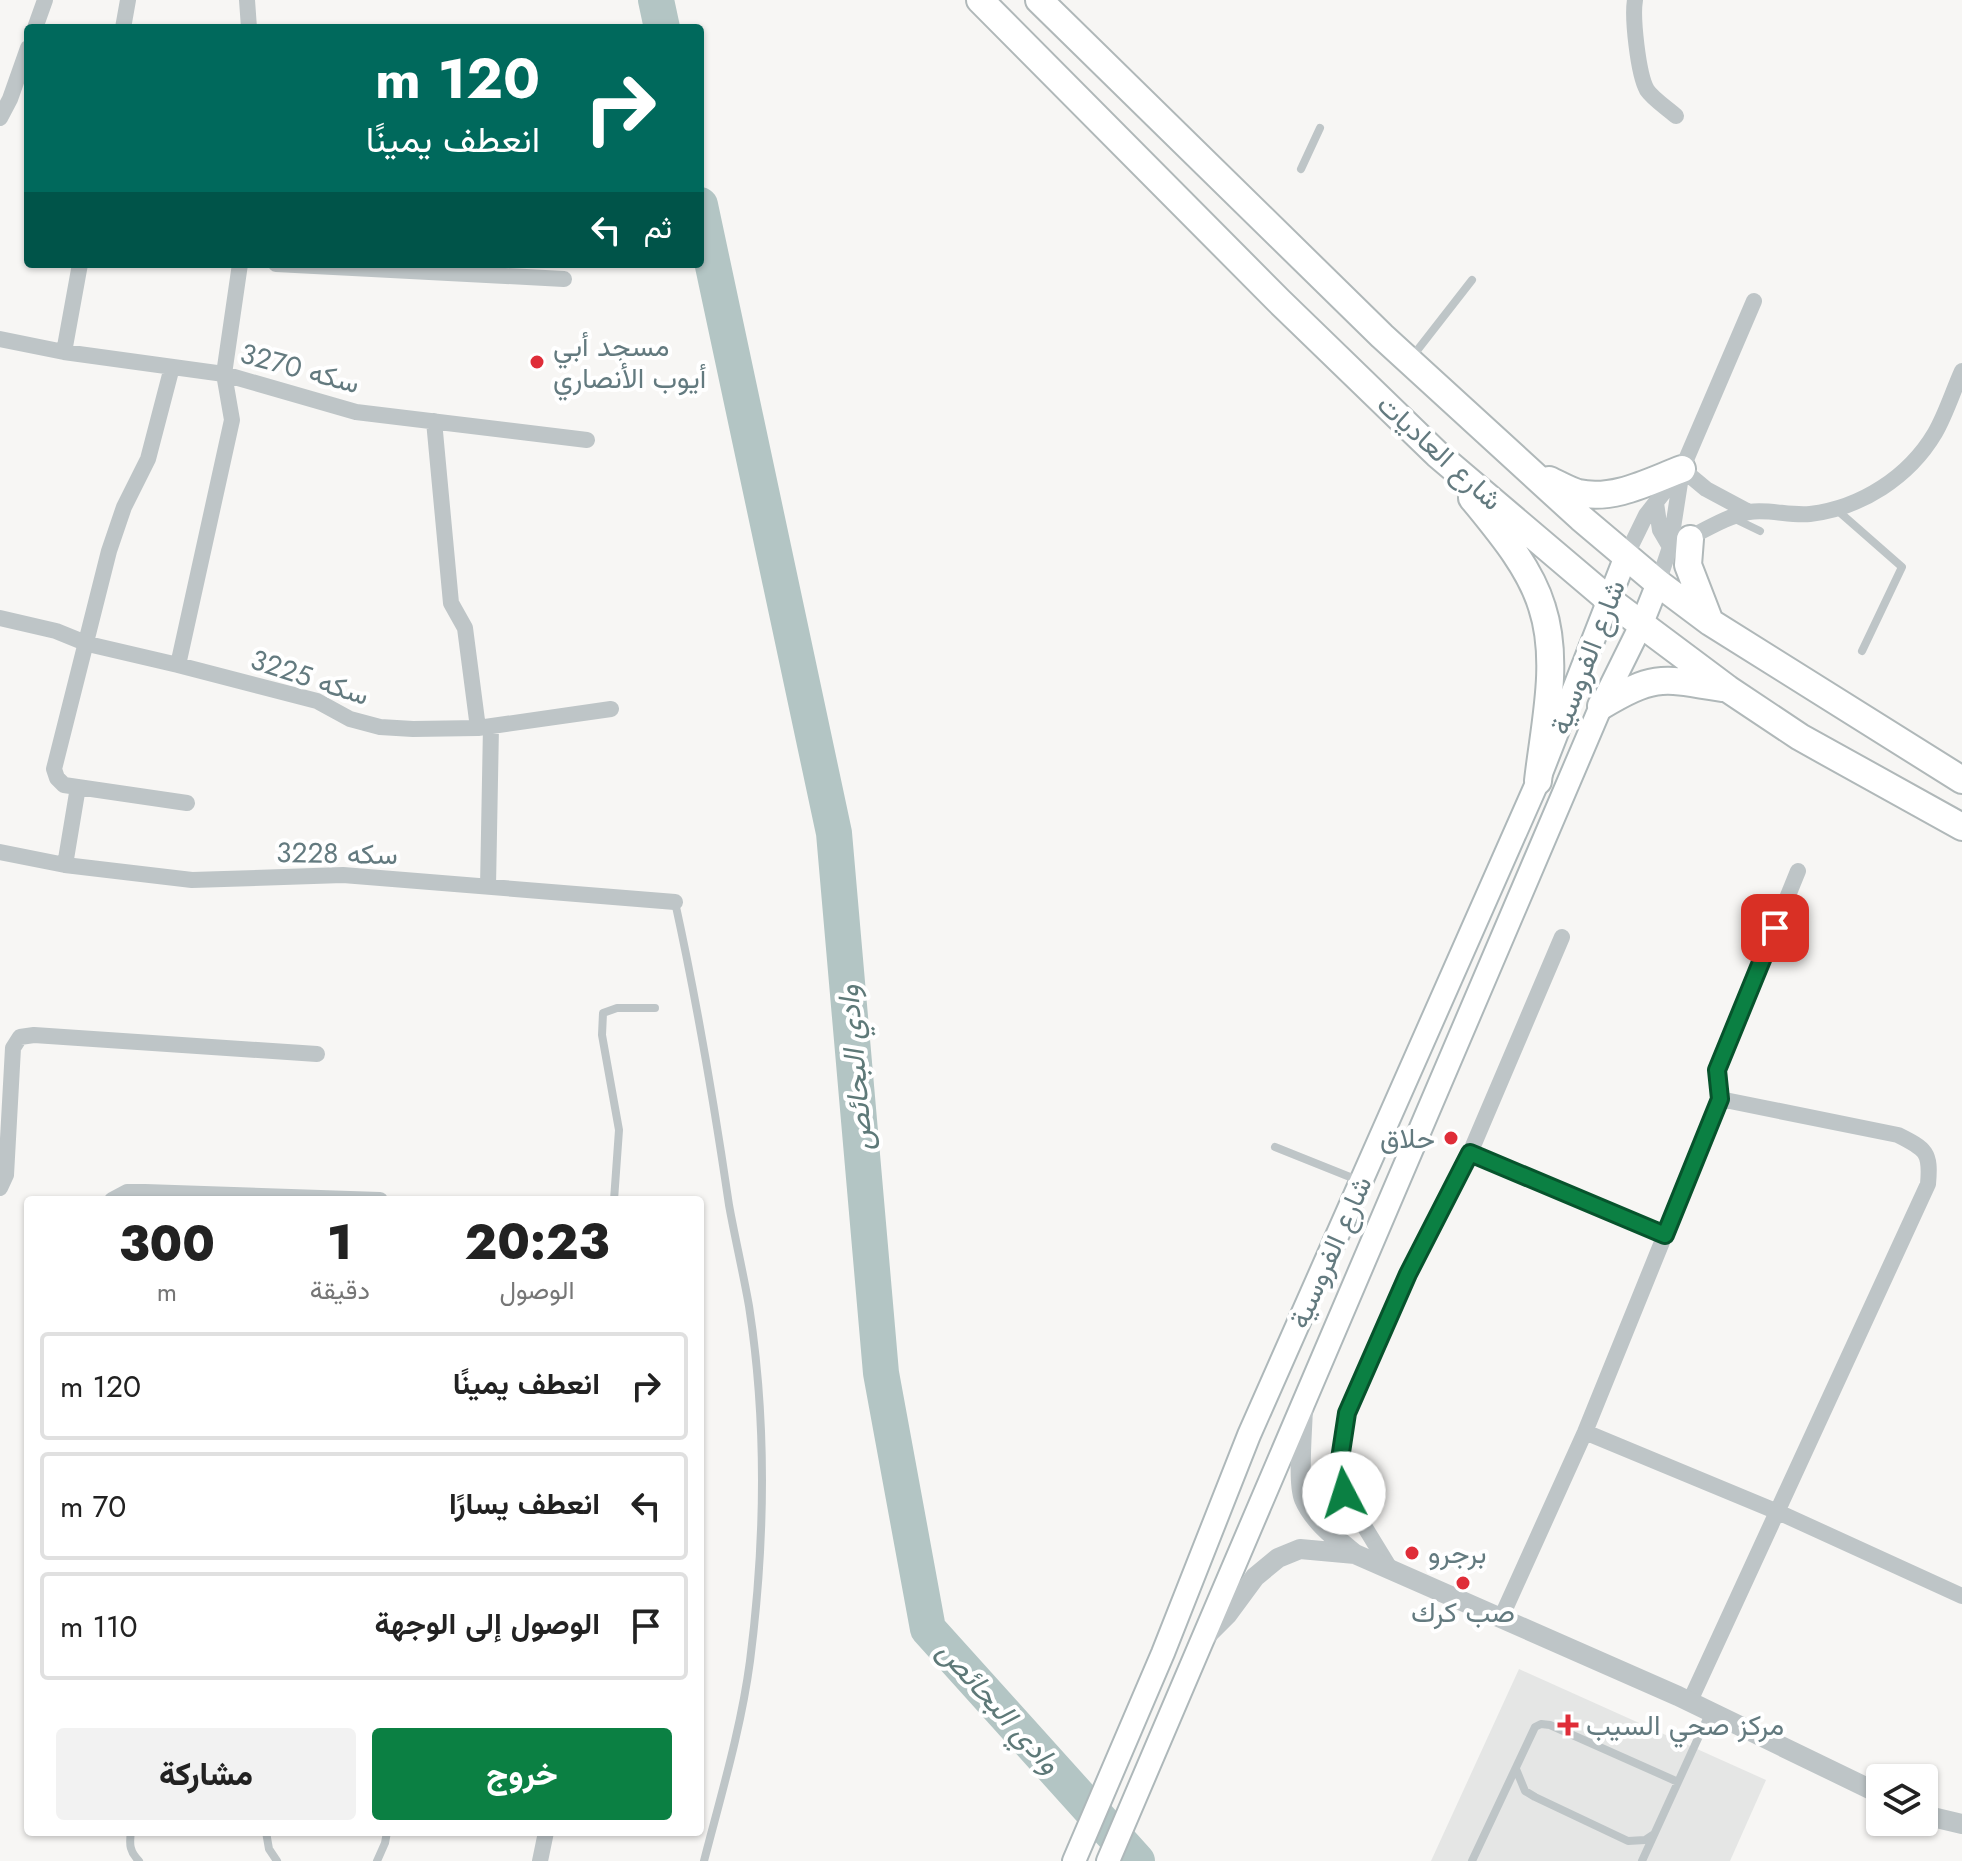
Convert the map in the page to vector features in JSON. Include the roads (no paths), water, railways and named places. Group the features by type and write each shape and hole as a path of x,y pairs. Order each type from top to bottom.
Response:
{"main road":[{"name":"شارع العاديات","path":"980,0 1279,301 1437,454 1609,600 1728,689 1800,737 1962,827"},
{"name":"شارع العاديات","path":"1039,0 1409,361 1526,470 1626,556 1710,622 1962,780"},
{"path":"1437,454 1523,567 1542,606 1549,636 1549,670 1538,781"},
{"path":"1526,470 1578,492 1598,495 1625,490 1682,469"},
{"path":"1680,543 1710,622"},
{"name":"شارع الفروسية","path":"1074,1861 1163,1653 1249,1435 1538,781 1626,556"},
{"name":"شارع الفروسية","path":"1108,1861 1601,706 1658,583"},
{"path":"1601,706 1638,685 1667,679 1728,689"}],"street":[{"path":"36,24 45,0"},
{"path":"124,24 128,0"},
{"path":"247,0 249,24"},
{"path":"1635,0 1638,52 1647,89 1676,116"},
{"path":"0,118 24,59"},
{"path":"64,352 79,268"},
{"path":"178,665 232,420 224,374 239,268"},
{"path":"417,268 564,279"},
{"path":"1626,556 1646,515 1682,469 1754,301"},
{"name":"سكه 3270","path":"0,339 64,352 224,374 356,412 587,440"},
{"path":"172,367 148,459 124,507 109,551 54,769 64,785 187,803"},
{"path":"1680,543 1749,512 1807,515 1837,510 1866,497 1893,480 1916,458 1935,432 1962,371"},
{"path":"434,421 451,603 465,628 484,727 488,887"},
{"path":"1682,469 1706,489 1749,512"},
{"path":"1658,583 1680,543 1682,469"},
{"path":"1656,503 1660,530 1680,543"},
{"name":"سكه 3225","path":"0,618 56,631 88,644 317,701 350,719 380,727 484,727 611,709"},
{"path":"65,865 78,787"},
{"name":"سكه 3228","path":"0,852 65,865 192,880 343,875 675,902"},
{"path":"1501,1618 1585,1432 1720,1099 1717,1070 1798,871"},
{"path":"1391,1570 1344,1493 1340,1459 1347,1413 1408,1274 1470,1153 1562,937"},
{"path":"0,1188 6,1175 13,1048 20,1037 34,1035 317,1054"},
{"path":"1690,1701 1928,1184 1930,1162 1919,1146 1898,1135 1720,1099"},
{"path":"1470,1153 1665,1235"},
{"path":"120,1196 127,1192 229,1196"},
{"path":"1303,1404 1300,1479 1304,1499 1318,1520 1355,1554 1690,1701 1866,1787"},
{"path":"1585,1432 1778,1512 1962,1596"},
{"path":"1204,1638 1227,1615 1255,1577 1278,1558 1300,1549 1355,1554"},
{"path":"1938,1818 1962,1824"},
{"path":"540,1861 545,1836"}],"lane":[{"path":"1301,169 1320,128"},
{"path":"1409,361 1472,280"},
{"path":"1837,510 1902,567 1862,651"},
{"path":"1732,518 1760,531"},
{"path":"675,902 693,982 749,1307 759,1405 761,1499 750,1662 741,1716 704,1861"},
{"path":"614,1196 619,1130 602,1035 603,1013 617,1008 655,1008"},
{"path":"1275,1147 1361,1181"},
{"path":"1642,1861 1711,1712"},
{"path":"1472,1861 1535,1727 1541,1724 1550,1725 1678,1782"},
{"path":"1516,1768 1525,1791 1535,1797 1628,1841 1645,1840 1654,1834"},
{"path":"130,1836 129,1846 139,1861"},
{"path":"267,1836 269,1849 277,1861"},
{"path":"377,1861 386,1836"}],"waterway":[{"name":"وادي البحائص","path":"656,0 661,24"},
{"name":"وادي البحائص","path":"704,224 834,833 881,1373 928,1629 1137,1861"}],"place":[{"name":"مسجد أبي أيوب الأنصاري","path":"537,362"},
{"name":"حلاق","path":"1451,1138"},
{"name":"برجرو","path":"1412,1553"},
{"name":"صب كرك","path":"1463,1583"},
{"name":"مركز صحي السيب","path":"1568,1725"}]}
